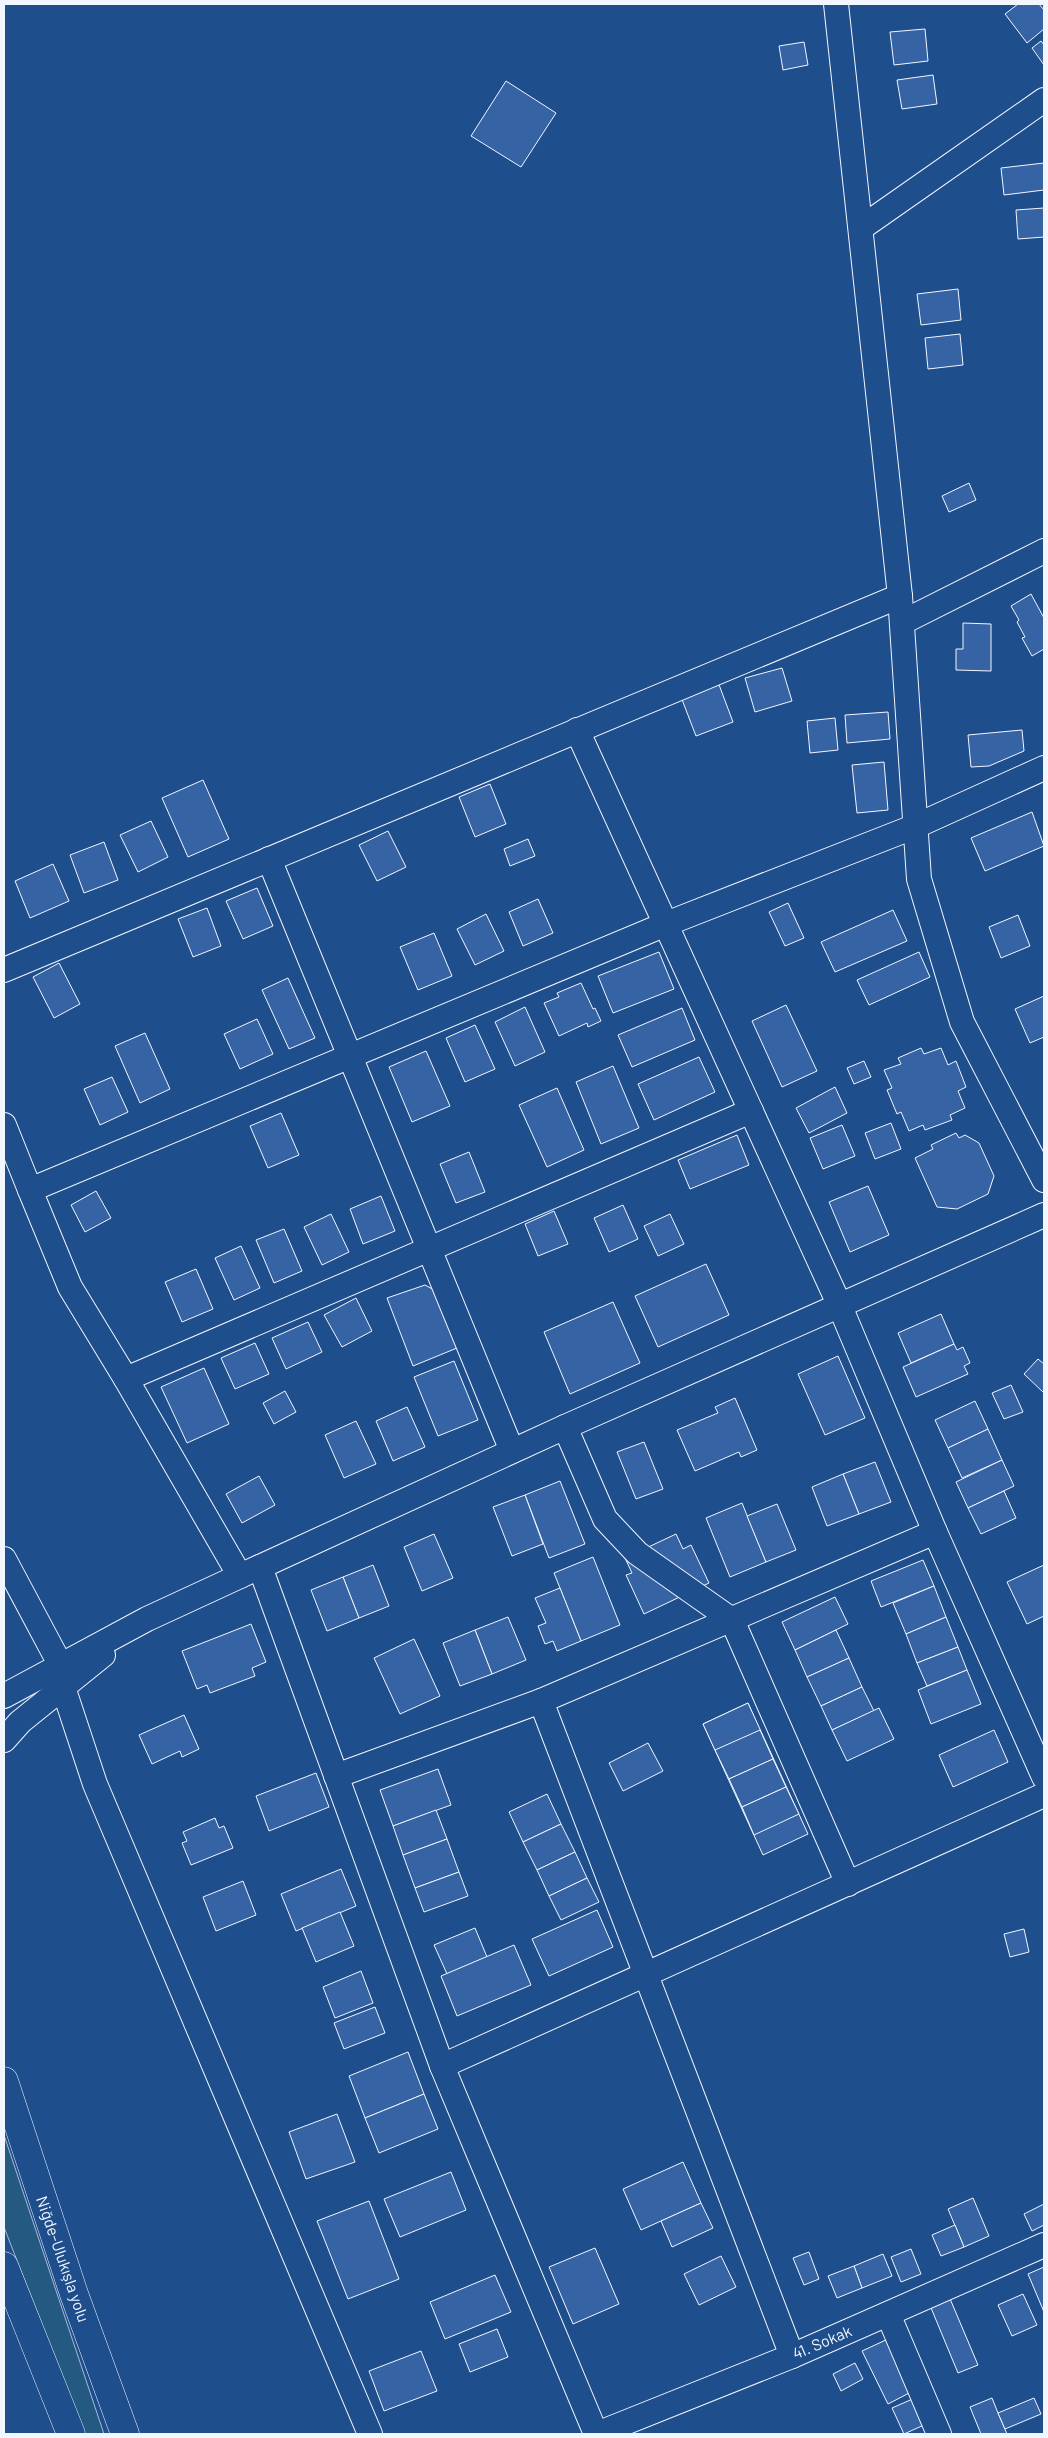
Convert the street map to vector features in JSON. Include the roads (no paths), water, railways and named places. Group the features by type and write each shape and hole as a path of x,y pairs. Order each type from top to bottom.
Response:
{"highway":[{"name":"Niğde-Ulukışla yolu","path":"4,2082 74,2294 126,2434"},
{"path":"4,2266 70,2434"},
{"path":"4,2279 52,2434"}],"street":[{"path":"836,4 903,622 919,879 962,1022 1044,1180"},
{"path":"861,228 1044,105"},
{"path":"903,622 1044,551"},
{"path":"4,970 900,596"},
{"path":"577,730 839,1304 935,1532 1044,1777"},
{"path":"30,1190 351,1058 666,924 916,826 1044,768"},
{"path":"269,859 512,1451"},
{"path":"126,1379 751,1111"},
{"path":"4,1125 70,1287 126,1379 250,1571 336,1776 442,2066 596,2434"},
{"path":"4,1740 62,1676 147,1619 565,1427 839,1304 1044,1215"},
{"path":"565,1427 605,1519 637,1553 732,1620 848,1884"},
{"path":"336,1776 541,1701 935,1532"},
{"path":"4,1559 62,1676 95,1784 370,2434"},
{"path":"4,1696 62,1676"},
{"path":"541,1701 792,2356"},
{"path":"442,2066 1044,1795"},
{"name":"41. Sokak","path":"596,2434 792,2356 1044,2246"},
{"path":"888,2314 939,2434"}]}
